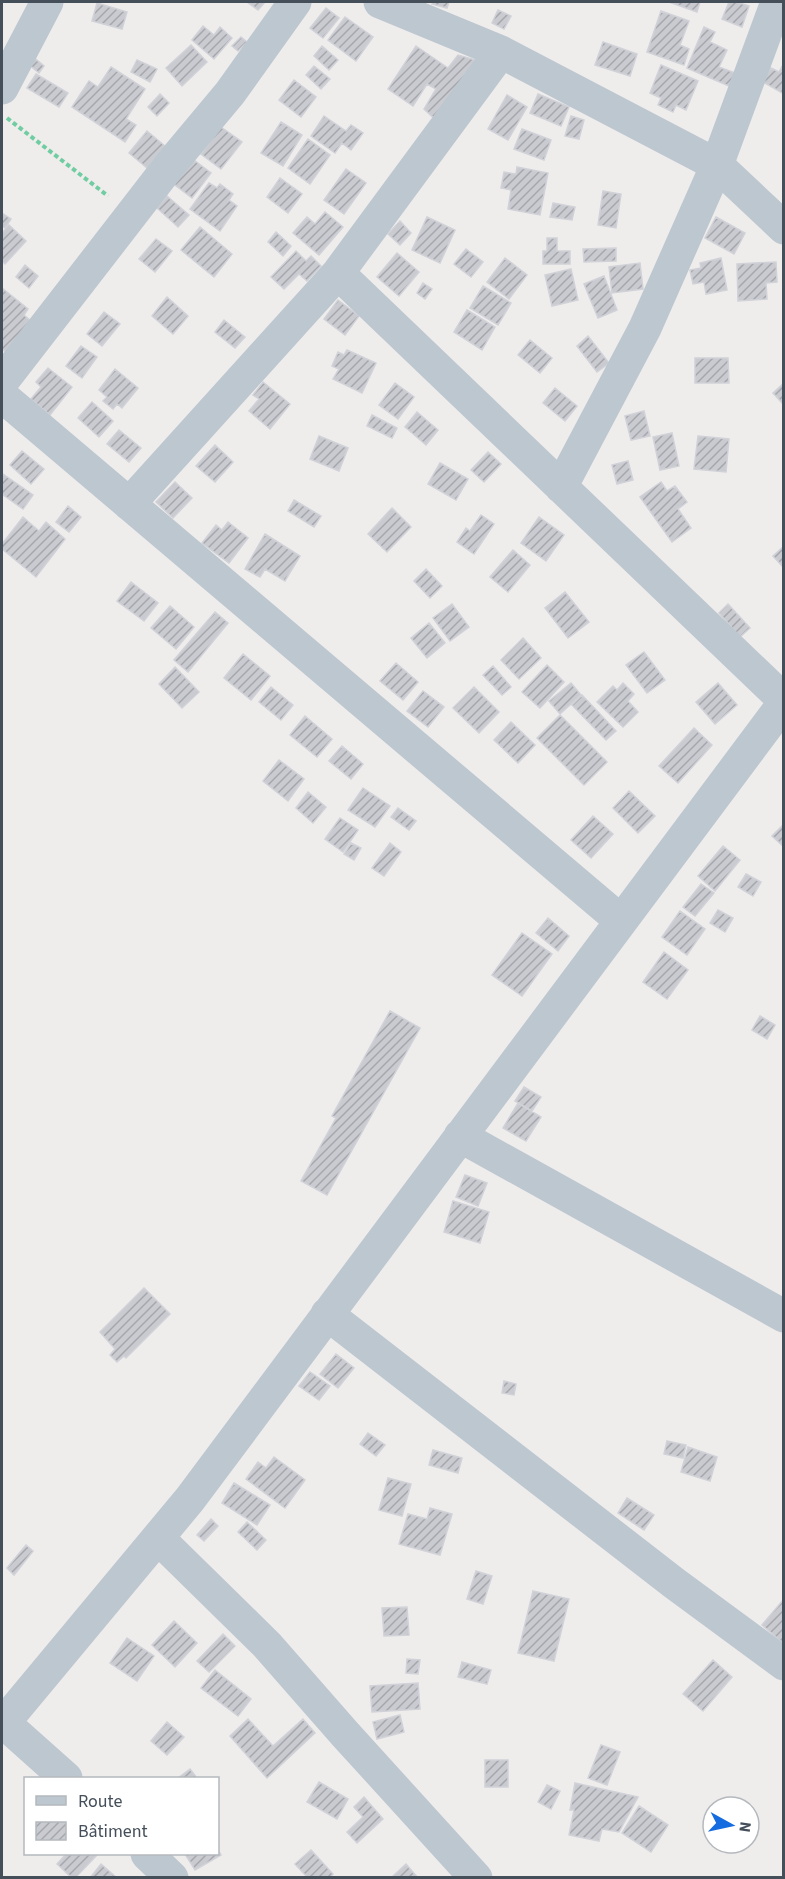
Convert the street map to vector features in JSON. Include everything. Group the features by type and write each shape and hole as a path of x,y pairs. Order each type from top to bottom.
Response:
{"street":[{"path":"2,91 47,2"},
{"path":"2,381 169,166 230,93 295,2"},
{"path":"380,2 501,52 717,165 783,228"},
{"path":"561,487 645,328 717,165 777,2"},
{"path":"129,504 338,273 501,52"},
{"path":"64,1777 2,1723 190,1499 783,701 338,273"},
{"path":"2,396 620,920"},
{"path":"460,1136 783,1316"},
{"path":"327,1314 674,1583 783,1664"},
{"path":"158,1538 267,1644 476,1878"},
{"path":"148,1855 172,1878"}],"path":[{"path":"2,91 132,215"}],"building":[{"path":"247,2 265,2 258,10"},
{"path":"433,2 449,2 447,8 432,4"},
{"path":"669,2 700,2 697,12"},
{"path":"729,2 749,6 742,27 722,19"},
{"path":"97,3 127,12 122,29 92,21"},
{"path":"326,8 339,18 323,38 310,28"},
{"path":"498,10 511,16 504,29 492,23"},
{"path":"661,11 689,21 680,45 689,49 684,65 647,52"},
{"path":"345,17 373,37 356,61 328,40"},
{"path":"203,26 214,35 220,27 232,38 214,59 192,40"},
{"path":"704,27 715,32 710,42 727,50 719,67 735,73 729,86 687,68"},
{"path":"241,37 247,42 238,51 232,46"},
{"path":"603,42 637,54 630,76 595,65"},
{"path":"191,45 207,62 182,86 166,68"},
{"path":"322,46 338,60 329,70 314,56"},
{"path":"416,46 448,68 458,55 479,61 437,121 424,109 436,89 427,84 413,106 388,89"},
{"path":"32,56 44,66 39,73 27,63"},
{"path":"137,60 157,69 150,82 131,72"},
{"path":"784,63 784,94 763,82 771,68 779,72"},
{"path":"661,65 698,81 686,110 676,105 673,112 658,105 661,98 650,93"},
{"path":"314,66 330,79 321,89 306,75"},
{"path":"111,67 145,89 126,119 136,125 125,142 72,107 89,81 98,87"},
{"path":"36,74 68,93 59,107 27,88"},
{"path":"294,80 316,97 301,117 279,100"},
{"path":"160,94 169,103 157,116 148,107"},
{"path":"538,94 569,107 561,126 530,113"},
{"path":"507,95 527,107 508,140 488,129"},
{"path":"324,116 346,131 351,125 363,133 351,150 342,143 335,153 311,136"},
{"path":"571,116 584,120 579,139 565,136"},
{"path":"281,122 302,135 283,166 261,153"},
{"path":"221,127 242,142 221,169 201,154"},
{"path":"522,129 551,140 544,160 514,149"},
{"path":"147,131 165,146 147,168 129,153"},
{"path":"308,139 330,155 310,184 288,168"},
{"path":"190,157 211,173 192,198 171,182"},
{"path":"517,167 548,173 540,215 508,209 511,190 501,188 504,172 516,174"},
{"path":"346,169 366,183 344,214 324,200"},
{"path":"280,178 302,194 288,213 267,197"},
{"path":"209,183 217,188 220,184 233,194 229,200 237,206 220,231 190,209"},
{"path":"603,191 621,194 616,228 598,225"},
{"path":"167,196 189,215 178,227 157,208"},
{"path":"553,203 575,207 572,220 550,217"},
{"path":"325,212 343,227 319,255 293,233 307,217 315,224"},
{"path":"2,213 11,219 5,228 2,226"},
{"path":"427,217 455,230 440,263 412,250"},
{"path":"716,217 745,233 734,254 705,238"},
{"path":"400,221 411,233 400,245 388,234"},
{"path":"9,225 26,241 5,264 2,261 2,233"},
{"path":"200,227 232,254 214,277 181,250"},
{"path":"276,232 291,246 283,256 268,242"},
{"path":"547,238 557,238 557,251 570,251 570,264 543,264 543,251 547,251"},
{"path":"156,239 172,251 155,272 139,259"},
{"path":"616,248 616,261 584,262 583,249"},
{"path":"466,249 483,262 471,277 454,264"},
{"path":"296,251 306,261 311,256 321,266 307,281 299,274 284,289 271,277"},
{"path":"397,253 419,272 399,296 377,277"},
{"path":"505,258 527,275 509,299 487,282"},
{"path":"721,258 727,290 706,294 704,282 693,284 690,270 701,268 700,263"},
{"path":"776,262 777,282 766,283 767,299 738,301 737,264"},
{"path":"640,263 643,289 612,293 609,267"},
{"path":"25,265 38,276 29,288 16,277"},
{"path":"571,269 578,300 552,306 545,275"},
{"path":"604,276 617,310 598,318 584,284"},
{"path":"423,283 432,289 425,299 417,293"},
{"path":"483,286 511,303 498,325 470,308"},
{"path":"2,288 28,309 24,315 31,321 6,352 2,349"},
{"path":"167,297 188,316 173,334 152,316"},
{"path":"338,300 359,316 345,335 324,319"},
{"path":"467,310 495,327 482,350 454,332"},
{"path":"104,312 120,324 102,346 87,334"},
{"path":"224,320 245,337 235,348 215,332"},
{"path":"588,336 609,363 597,372 577,346"},
{"path":"530,340 552,358 540,373 518,355"},
{"path":"81,346 97,357 82,378 66,366"},
{"path":"347,350 376,363 362,393 333,379 339,369 332,366 338,352 344,355"},
{"path":"695,358 728,358 729,383 695,383"},
{"path":"48,368 72,387 50,415 31,399 41,387 36,382"},
{"path":"115,369 138,388 122,408 117,404 113,409 103,401 107,397 99,390"},
{"path":"263,382 290,404 270,429 249,411 259,399 253,395"},
{"path":"395,383 414,397 398,419 379,405"},
{"path":"784,383 784,405 773,393"},
{"path":"555,388 577,406 565,421 543,403"},
{"path":"92,402 113,421 99,437 78,418"},
{"path":"644,411 650,436 631,440 625,416"},
{"path":"417,412 438,430 426,445 405,427"},
{"path":"372,415 397,428 392,438 367,426"},
{"path":"119,430 141,448 129,462 107,444"},
{"path":"672,433 679,466 660,470 653,437"},
{"path":"319,436 348,448 339,471 310,459"},
{"path":"698,436 729,439 726,472 694,469"},
{"path":"215,445 233,462 215,482 196,466"},
{"path":"22,451 44,469 31,484 10,465"},
{"path":"488,452 501,464 484,482 471,470"},
{"path":"628,461 633,480 617,484 612,465"},
{"path":"440,463 468,479 456,500 428,484"},
{"path":"3,474 33,495 23,509 2,494"},
{"path":"175,482 192,498 173,518 156,502"},
{"path":"661,482 667,491 675,486 687,502 678,509 691,528 672,542 640,497"},
{"path":"294,500 321,516 314,527 288,511"},
{"path":"68,506 81,517 69,532 56,522"},
{"path":"392,508 411,527 387,552 368,534"},
{"path":"481,515 494,524 474,554 457,542 466,528 470,531"},
{"path":"23,517 39,531 46,522 65,539 36,577 2,549 2,544"},
{"path":"539,517 564,535 546,561 521,543"},
{"path":"228,522 248,538 229,563 202,543 216,525 222,530"},
{"path":"265,534 300,556 285,581 265,569 260,577 245,569"},
{"path":"784,546 784,568 773,556"},
{"path":"513,550 530,565 508,592 490,577"},
{"path":"426,569 442,586 430,598 414,581"},
{"path":"131,582 158,603 144,621 117,601"},
{"path":"565,592 589,622 568,638 545,608"},
{"path":"452,604 469,627 450,641 433,618"},
{"path":"728,604 750,628 740,637 719,613"},
{"path":"170,606 194,627 176,649 151,628"},
{"path":"215,612 228,623 188,672 174,660"},
{"path":"429,623 445,643 427,658 411,638"},
{"path":"523,638 541,658 519,679 501,660"},
{"path":"644,652 665,680 647,693 626,665"},
{"path":"243,654 270,676 251,700 224,678"},
{"path":"396,663 418,682 403,700 380,681"},
{"path":"547,665 564,682 540,708 522,692"},
{"path":"493,666 511,687 502,695 483,675"},
{"path":"175,667 199,692 182,708 159,684"},
{"path":"571,683 581,695 560,714 549,701"},
{"path":"623,683 634,694 628,701 638,712 623,727 597,702 613,686 617,690"},
{"path":"718,683 737,705 715,724 696,702"},
{"path":"271,687 293,705 281,720 259,702"},
{"path":"474,687 499,712 479,733 453,708"},
{"path":"423,691 444,707 428,727 407,711"},
{"path":"582,695 616,731 606,740 572,705"},
{"path":"560,715 607,762 584,785 537,738"},
{"path":"305,716 332,739 317,757 290,735"},
{"path":"511,722 535,745 518,763 494,740"},
{"path":"694,728 712,745 678,783 659,766"},
{"path":"342,746 363,764 351,779 329,761"},
{"path":"279,760 304,779 288,801 263,781"},
{"path":"363,788 390,806 375,827 348,810"},
{"path":"629,791 655,816 638,833 613,808"},
{"path":"308,792 326,807 313,823 296,808"},
{"path":"398,808 416,821 409,830 391,817"},
{"path":"593,816 613,834 591,858 571,840"},
{"path":"340,818 358,830 343,852 325,839"},
{"path":"784,824 784,847 772,836"},
{"path":"351,843 361,848 354,860 344,854"},
{"path":"390,843 401,852 384,876 372,868"},
{"path":"723,846 740,860 715,891 698,876"},
{"path":"746,874 761,882 753,896 738,887"},
{"path":"701,884 714,893 695,916 683,907"},
{"path":"718,910 733,918 725,932 710,923"},
{"path":"680,911 705,929 687,955 662,937"},
{"path":"548,918 569,936 558,951 536,933"},
{"path":"522,933 552,954 522,996 492,975"},
{"path":"664,952 688,970 667,999 643,982"},
{"path":"390,1011 420,1028 327,1195 301,1181 336,1118 332,1116"},
{"path":"760,1016 775,1025 767,1039 752,1030"},
{"path":"524,1087 541,1097 532,1111 515,1101"},
{"path":"518,1103 541,1117 526,1141 503,1128"},
{"path":"465,1175 487,1183 478,1206 456,1197"},
{"path":"453,1201 489,1212 480,1243 444,1232"},
{"path":"144,1288 170,1314 126,1358 124,1356 117,1362 110,1355 115,1349 100,1332"},
{"path":"336,1354 354,1368 338,1388 320,1374"},
{"path":"310,1372 330,1386 319,1400 299,1386"},
{"path":"504,1381 516,1384 514,1395 502,1393"},
{"path":"368,1433 385,1445 376,1456 360,1444"},
{"path":"667,1441 686,1445 683,1458 664,1454"},
{"path":"688,1447 717,1457 710,1481 681,1472"},
{"path":"433,1450 462,1458 458,1473 429,1465"},
{"path":"274,1457 305,1480 285,1508 246,1479 258,1462 266,1468"},
{"path":"388,1478 411,1484 402,1516 379,1510"},
{"path":"234,1483 270,1505 257,1525 222,1503"},
{"path":"627,1498 654,1515 644,1530 618,1513"},
{"path":"430,1508 452,1514 440,1555 399,1544 408,1514 427,1519"},
{"path":"211,1519 218,1526 204,1541 197,1535"},
{"path":"247,1522 266,1540 257,1550 238,1532"},
{"path":"26,1545 33,1551 14,1575 7,1568"},
{"path":"476,1571 492,1576 483,1604 467,1599"},
{"path":"533,1591 569,1599 554,1661 518,1653"},
{"path":"784,1599 784,1644 762,1625"},
{"path":"407,1607 409,1635 384,1636 382,1608"},
{"path":"174,1621 197,1643 175,1667 152,1645"},
{"path":"223,1634 235,1646 209,1672 197,1661"},
{"path":"127,1638 154,1656 137,1681 110,1663"},
{"path":"407,1659 420,1660 418,1674 406,1673"},
{"path":"713,1660 732,1677 703,1711 683,1694"},
{"path":"462,1662 491,1670 487,1684 458,1677"},
{"path":"215,1670 251,1699 238,1716 201,1688"},
{"path":"418,1683 420,1709 372,1712 370,1686"},
{"path":"400,1715 404,1732 377,1739 373,1722"},
{"path":"248,1719 273,1746 303,1719 315,1733 267,1778 230,1736"},
{"path":"167,1722 184,1737 167,1755 151,1741"},
{"path":"601,1745 620,1752 607,1785 588,1778"},
{"path":"485,1760 508,1760 508,1787 485,1787"},
{"path":"190,1769 196,1777 179,1777"},
{"path":"319,1782 348,1799 337,1819 307,1802"},
{"path":"575,1783 638,1797 619,1832 602,1829 599,1841 569,1835 574,1810 570,1810"},
{"path":"547,1785 560,1791 551,1809 538,1802"},
{"path":"364,1797 383,1819 357,1843 347,1832 363,1817 354,1807"},
{"path":"639,1806 668,1825 651,1852 622,1833"},
{"path":"311,1850 333,1874 330,1878 308,1878 295,1864"},
{"path":"219,1852 221,1855 195,1870 186,1855 219,1855"},
{"path":"65,1855 97,1855 75,1878 72,1878 57,1864"},
{"path":"101,1864 117,1878 90,1878"},
{"path":"406,1864 418,1878 391,1878"}]}
